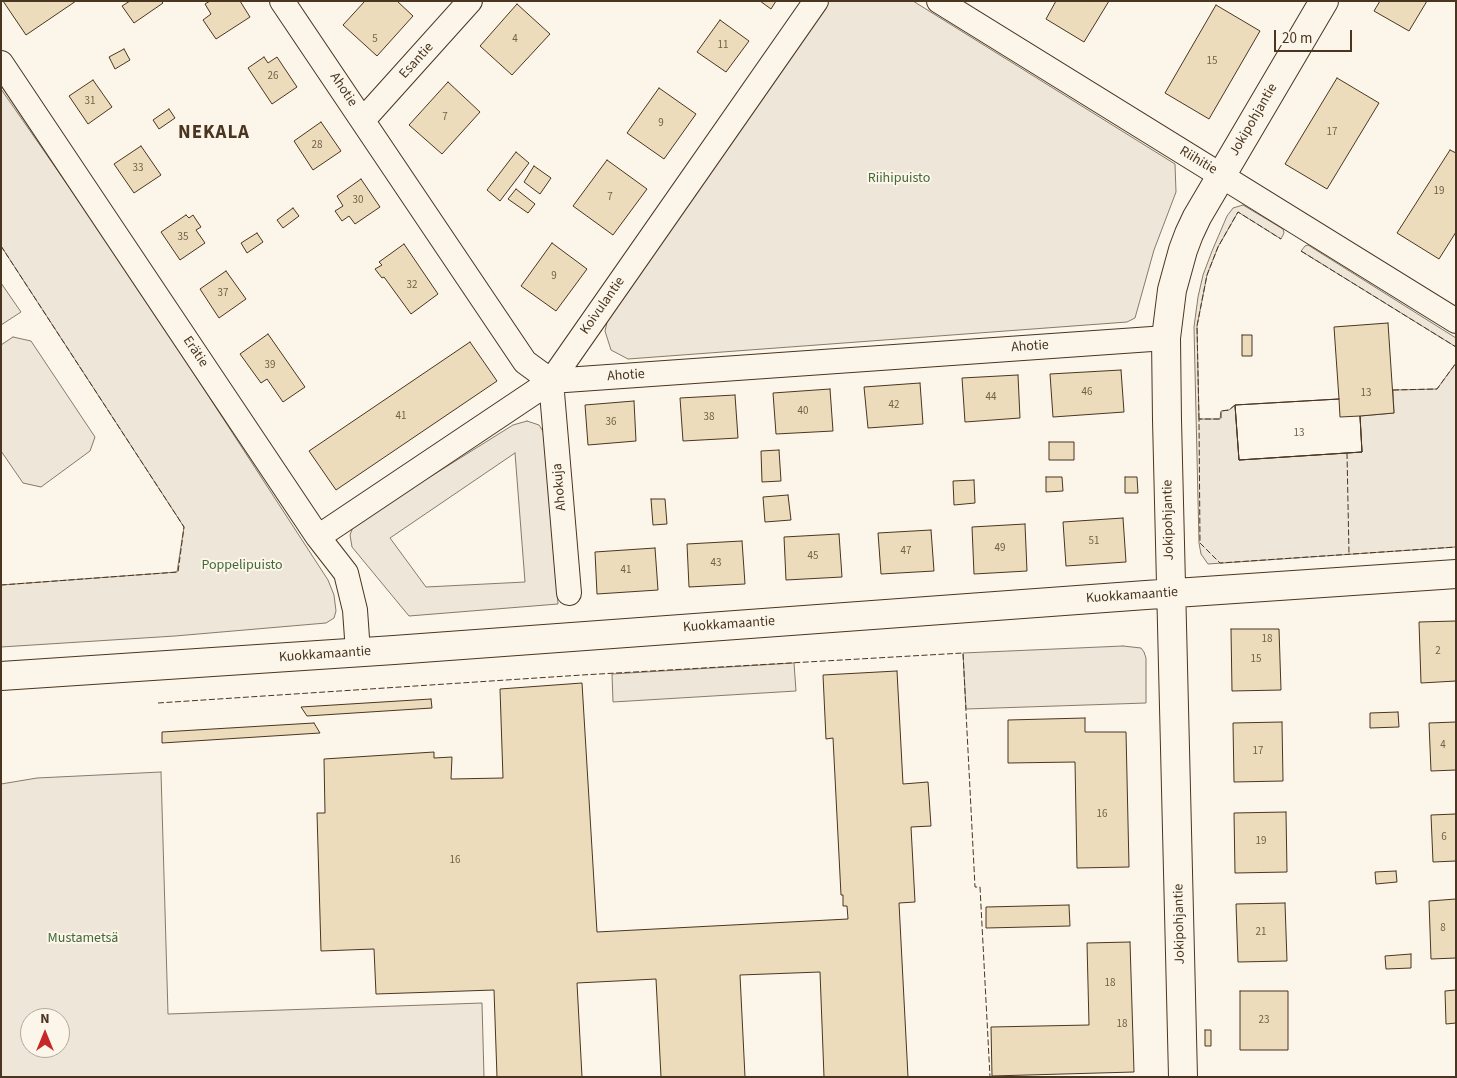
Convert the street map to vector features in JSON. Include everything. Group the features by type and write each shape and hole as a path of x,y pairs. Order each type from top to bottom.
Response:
{"main road":[{"name":"Jokipohjantie","path":"1183,1077 1170,594 1166,338 1172,290 1183,250 1193,225 1324,1"},
{"name":"Kuokkamaantie","path":"1,676 1456,574"}],"street":[{"name":"Ahotie","path":"282,1 525,362 551,381 1166,338"},
{"name":"Esantie","path":"363,120 470,1"},
{"name":"Koivulantie","path":"318,537 551,381 816,1"},
{"name":"Riihitie","path":"939,1 1456,321"},
{"name":"Erätie","path":"1,63 318,537 346,573 355,610 358,652"},
{"name":"Ahokuja","path":"551,381 569,593"}],"green space":[{"name":"Riihipuisto","path":"828,1 913,1 1175,164 1176,192 1154,250 1135,318 1127,322 628,359 611,350 605,331 608,318"},
{"name":"Poppelipuisto","path":"1,89 126,269 328,580 334,595 336,611 334,618 326,623 175,636 1,647 1,585 177,572 184,527 1,246"},
{"path":"1243,205 1283,229 1284,233 1281,239 1238,212 1218,247 1207,275 1197,326 1199,419 1220,419 1221,411 1229,410 1235,405 1239,460 1362,452 1360,416 1394,413 1393,390 1437,389 1456,363 1456,547 1208,564 1201,554 1199,543 1194,327 1203,275 1212,251 1227,216 1233,208"},
{"path":"1308,245 1456,338 1456,347 1301,251"},
{"path":"1,283 21,312 1,325"},
{"path":"13,337 31,341 95,437 90,451 41,487 23,483 1,451 1,345"},
{"path":"527,421 539,425 546,436 558,604 409,616 352,547 350,535 353,527 361,520 513,425","holes":["515,453 525,582 426,587 390,538"]},
{"path":"1123,646 1141,648 1144,652 1146,658 1146,703 966,709 963,653"},
{"path":"794,663 796,691 613,702 612,674"},
{"name":"Mustametsä","path":"161,772 168,1014 482,1003 484,1077 1,1077 1,784 37,778"}],"building":[{"path":"3,1 76,1 26,35"},
{"path":"130,1 161,1 163,3 134,23 122,6"},
{"path":"210,1 240,1 250,17 216,39 203,20 211,14 205,4"},
{"path":"365,1 397,1 413,16 377,56 343,25"},
{"path":"760,1 776,1 771,9"},
{"path":"1056,1 1109,1 1084,42 1046,19"},
{"path":"1380,1 1427,1 1409,31 1374,11"},
{"path":"517,4 550,34 512,75 480,46"},
{"path":"1216,5 1260,31 1209,119 1165,93"},
{"path":"720,20 749,41 726,72 697,52"},
{"path":"124,49 130,60 115,69 109,57"},
{"path":"264,57 268,63 277,57 297,87 272,104 248,68"},
{"path":"1337,78 1379,103 1327,189 1285,164"},
{"path":"93,80 112,107 88,124 69,96"},
{"path":"448,82 480,112 442,154 409,125"},
{"path":"659,88 696,114 664,159 627,133"},
{"path":"169,109 175,118 159,129 153,120"},
{"path":"321,122 341,151 313,170 294,141"},
{"path":"141,146 161,175 134,193 114,164"},
{"path":"1450,150 1456,153 1456,232 1439,259 1397,233"},
{"path":"516,152 529,163 500,201 487,190"},
{"path":"607,160 647,189 613,235 573,206"},
{"path":"534,166 551,178 540,194 524,182"},
{"path":"361,179 380,207 355,224 349,216 342,221 335,211 343,206 337,196"},
{"path":"516,189 535,204 528,213 508,199"},
{"path":"293,208 299,216 283,228 277,220"},
{"path":"186,215 189,218 193,215 201,227 196,230 205,243 180,260 161,232"},
{"path":"257,233 263,242 247,253 241,243"},
{"path":"552,243 587,269 556,311 521,286"},
{"path":"404,244 438,294 411,314 384,277 382,278 375,269 382,265 379,262"},
{"path":"226,271 246,299 219,318 200,289"},
{"path":"1388,323 1394,413 1360,416 1362,452 1239,460 1235,405 1339,399 1334,327"},
{"path":"268,334 305,387 283,402 267,379 261,383 240,354"},
{"path":"1242,335 1252,335 1252,356 1242,356"},
{"path":"470,342 497,381 336,490 309,451"},
{"path":"1121,370 1124,412 1053,417 1050,374"},
{"path":"1018,375 1020,418 965,422 962,378"},
{"path":"920,383 923,424 868,428 864,387"},
{"path":"830,389 833,431 776,434 773,393"},
{"path":"735,395 738,438 683,441 680,398"},
{"path":"1339,399 1340,417 1360,416 1362,452 1239,460 1235,405"},
{"path":"634,401 636,441 588,445 585,405"},
{"path":"1049,442 1074,442 1074,460 1049,460"},
{"path":"779,450 781,481 762,482 761,451"},
{"path":"1046,477 1062,477 1063,491 1046,492"},
{"path":"1125,477 1137,477 1138,493 1125,493"},
{"path":"974,480 975,503 954,505 953,481"},
{"path":"788,495 791,520 765,522 763,497"},
{"path":"651,499 665,499 667,524 653,525"},
{"path":"1123,518 1126,562 1066,566 1063,522"},
{"path":"1025,524 1027,571 974,574 972,527"},
{"path":"931,530 934,571 881,574 878,533"},
{"path":"839,534 842,577 786,580 784,537"},
{"path":"742,541 745,584 689,587 687,544"},
{"path":"655,548 658,590 597,594 595,552"},
{"path":"1456,621 1456,681 1421,683 1419,622"},
{"path":"1231,629 1279,629 1281,690 1232,691"},
{"path":"897,671 903,784 928,782 931,826 911,827 915,902 899,903 908,1077 824,1077 820,972 740,975 745,1077 661,1077 656,979 577,983 582,1077 497,1077 494,990 376,994 374,949 321,951 317,813 325,813 324,759 434,752 434,758 452,757 451,779 503,778 500,689 582,683 597,932 848,919 847,906 843,906 843,895 841,895 833,738 826,739 823,675"},
{"path":"431,699 432,708 307,716 301,707"},
{"path":"1398,712 1399,727 1370,728 1370,713"},
{"path":"1085,718 1085,732 1126,732 1129,867 1077,868 1075,762 1008,763 1008,720"},
{"path":"1282,722 1283,781 1234,782 1233,723"},
{"path":"1456,722 1456,770 1431,771 1429,723"},
{"path":"314,723 320,733 162,743 162,732"},
{"path":"1286,812 1287,872 1235,873 1234,813"},
{"path":"1456,814 1456,861 1433,862 1431,815"},
{"path":"1396,871 1397,882 1376,884 1375,872"},
{"path":"1456,899 1456,958 1431,959 1429,901"},
{"path":"1285,903 1287,961 1238,962 1236,904"},
{"path":"1069,905 1070,926 986,928 986,907"},
{"path":"1130,942 1134,1072 992,1076 991,1027 1089,1025 1087,943"},
{"path":"1411,954 1411,968 1386,969 1385,956"},
{"path":"1456,990 1456,1023 1446,1024 1445,991"},
{"path":"1240,991 1288,991 1288,1050 1240,1050"},
{"path":"1205,1030 1211,1030 1211,1046 1205,1046"}],"fence":[{"path":"1199,419 1197,326 1207,275 1218,247 1238,212 1281,239"},
{"path":"1,246 184,527 178,572 1,585"},
{"path":"1301,251 1456,347"},
{"path":"1393,390 1437,389 1456,363"},
{"path":"1235,405 1229,410 1221,411 1221,419 1199,419 1200,543 1220,563 1456,547"},
{"path":"1347,453 1349,554"},
{"path":"158,703 582,675 963,653 975,887 980,887 990,1077"}],"district":[{"name":"NEKALA","path":"214,134"}]}
